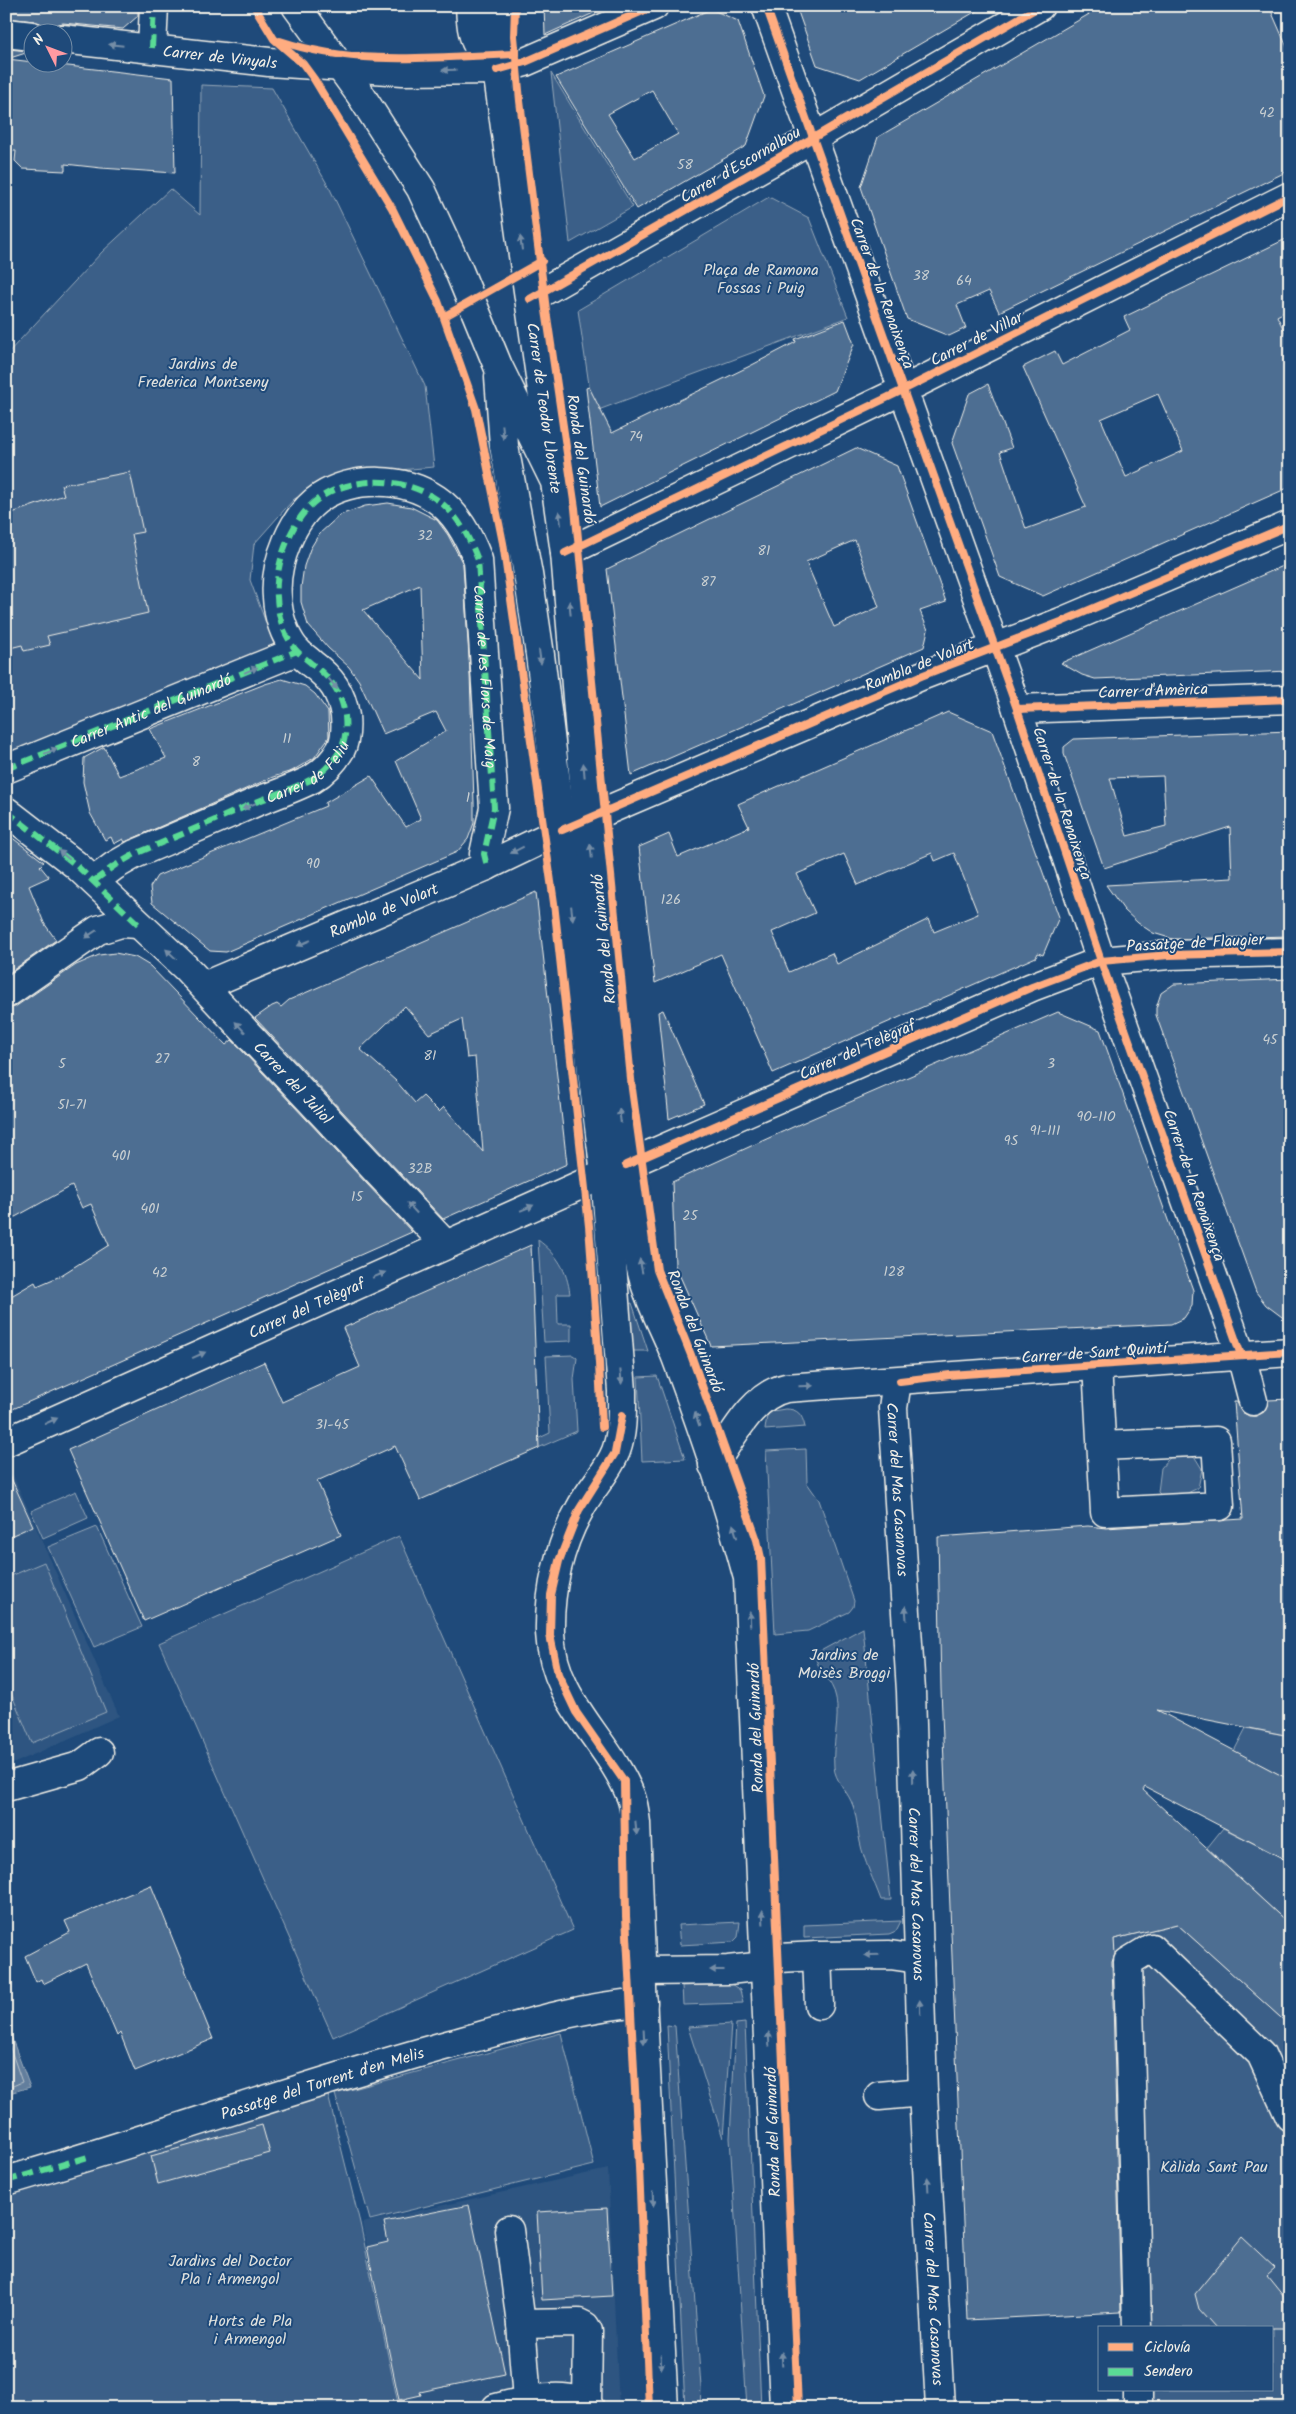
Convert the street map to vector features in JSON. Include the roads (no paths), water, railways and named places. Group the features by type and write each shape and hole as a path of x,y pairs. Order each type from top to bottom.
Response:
{"street":[{"path":"152,48 154,6"},
{"name":"Ronda del Guinardó","path":"296,6 390,139 421,189 459,271 498,366 555,482"},
{"path":"470,6 473,38 483,55 497,70"},
{"name":"Carrer de Teodor Llorente","path":"498,6 497,70 565,553"},
{"name":"Carrer de Vinyals","path":"72,40 269,62 403,70 497,70 532,59 654,6"},
{"name":"Carrer de la Renaixença","path":"766,6 1018,709 1101,961 1241,1355 1253,1401"},
{"name":"Carrer d'Escornalbou","path":"530,299 1040,6"},
{"path":"6,33 22,35"},
{"name":"Carrer de Villar","path":"565,553 903,390 1290,196"},
{"name":"Ronda del Guinardó","path":"498,366 504,446 530,589 562,830 615,1170 629,1198 643,1278 676,1358 713,1465 748,1578 784,2408"},
{"name":"Carrer de Feliu","path":"94,882 114,866 135,854 312,778 336,757 346,736 346,725 338,689 319,669 296,651 286,636 280,620 276,591 284,546 300,519 321,498 360,484 389,482 403,485 437,499"},
{"name":"Carrer de les Flors de Maig","path":"437,499 451,512 465,532 478,560 494,808 484,854 487,866"},
{"name":"Rambla de Volart","path":"204,986 487,866 587,819 912,680 996,648 1290,525"},
{"name":"Ronda del Guinardó","path":"565,553 615,1170 622,1422 615,1453 579,1510 559,1560 551,1595 550,1635 558,1674 576,1712 621,1776 632,1799 636,1823 643,2002 664,2408"},
{"name":"Carrer Antic del Guinardó","path":"6,769 296,651"},
{"name":"Carrer d'Amèrica","path":"1018,709 1290,699"},
{"name":"Carrer del Juliol","path":"6,811 59,850 204,986 445,1244"},
{"path":"6,994 98,930 121,923 138,924"},
{"name":"Passatge de Flaugier","path":"1101,961 1168,955 1290,952"},
{"name":"Carrer del Telègraf","path":"6,1442 445,1244 1032,987 1101,961"},
{"name":"Carrer de Sant Quintí","path":"713,1465 761,1400 775,1390 1290,1352"},
{"path":"1097,1365 1101,1446 1105,1512 1220,1513 1216,1441 1101,1446"},
{"name":"Carrer del Mas Casanovas","path":"900,1381 896,1388 893,1408 911,1692 923,2092 940,2408"},
{"path":"6,1787 90,1751"},
{"path":"1136,2326 1128,1962 1151,1948 1261,2054 1290,2117"},
{"path":"643,1971 728,1970 765,1966 779,1958 817,1956 890,1955 910,1958 919,1964"},
{"path":"817,1956 819,2005"},
{"name":"Passatge del Torrent d'en Melis","path":"6,2180 88,2157 312,2084 420,2053 524,2025 616,2005 643,2002"},
{"path":"879,2096 923,2092"},
{"path":"509,2230 521,2324 527,2400"},
{"path":"496,2408 527,2400 564,2398 588,2406 588,2331 585,2326 579,2323 521,2324"},
{"path":"1138,2392 1138,2408"}],"water":[{"path":"6,2023 30,2087 6,2094"}],"park label":[{"name":"Plaça de Ramona Fossas i Puig","path":"761,278"},
{"name":"Jardins de Frederica Montseny","path":"203,372"},
{"name":"Jardins de Moisès Broggi","path":"844,1663"},
{"name":"Kàlida Sant Pau","path":"1214,2166"},
{"name":"Jardins del Doctor Pla i Armengol","path":"230,2269"},
{"name":"Horts de Pla i Armengol","path":"250,2329"}]}
